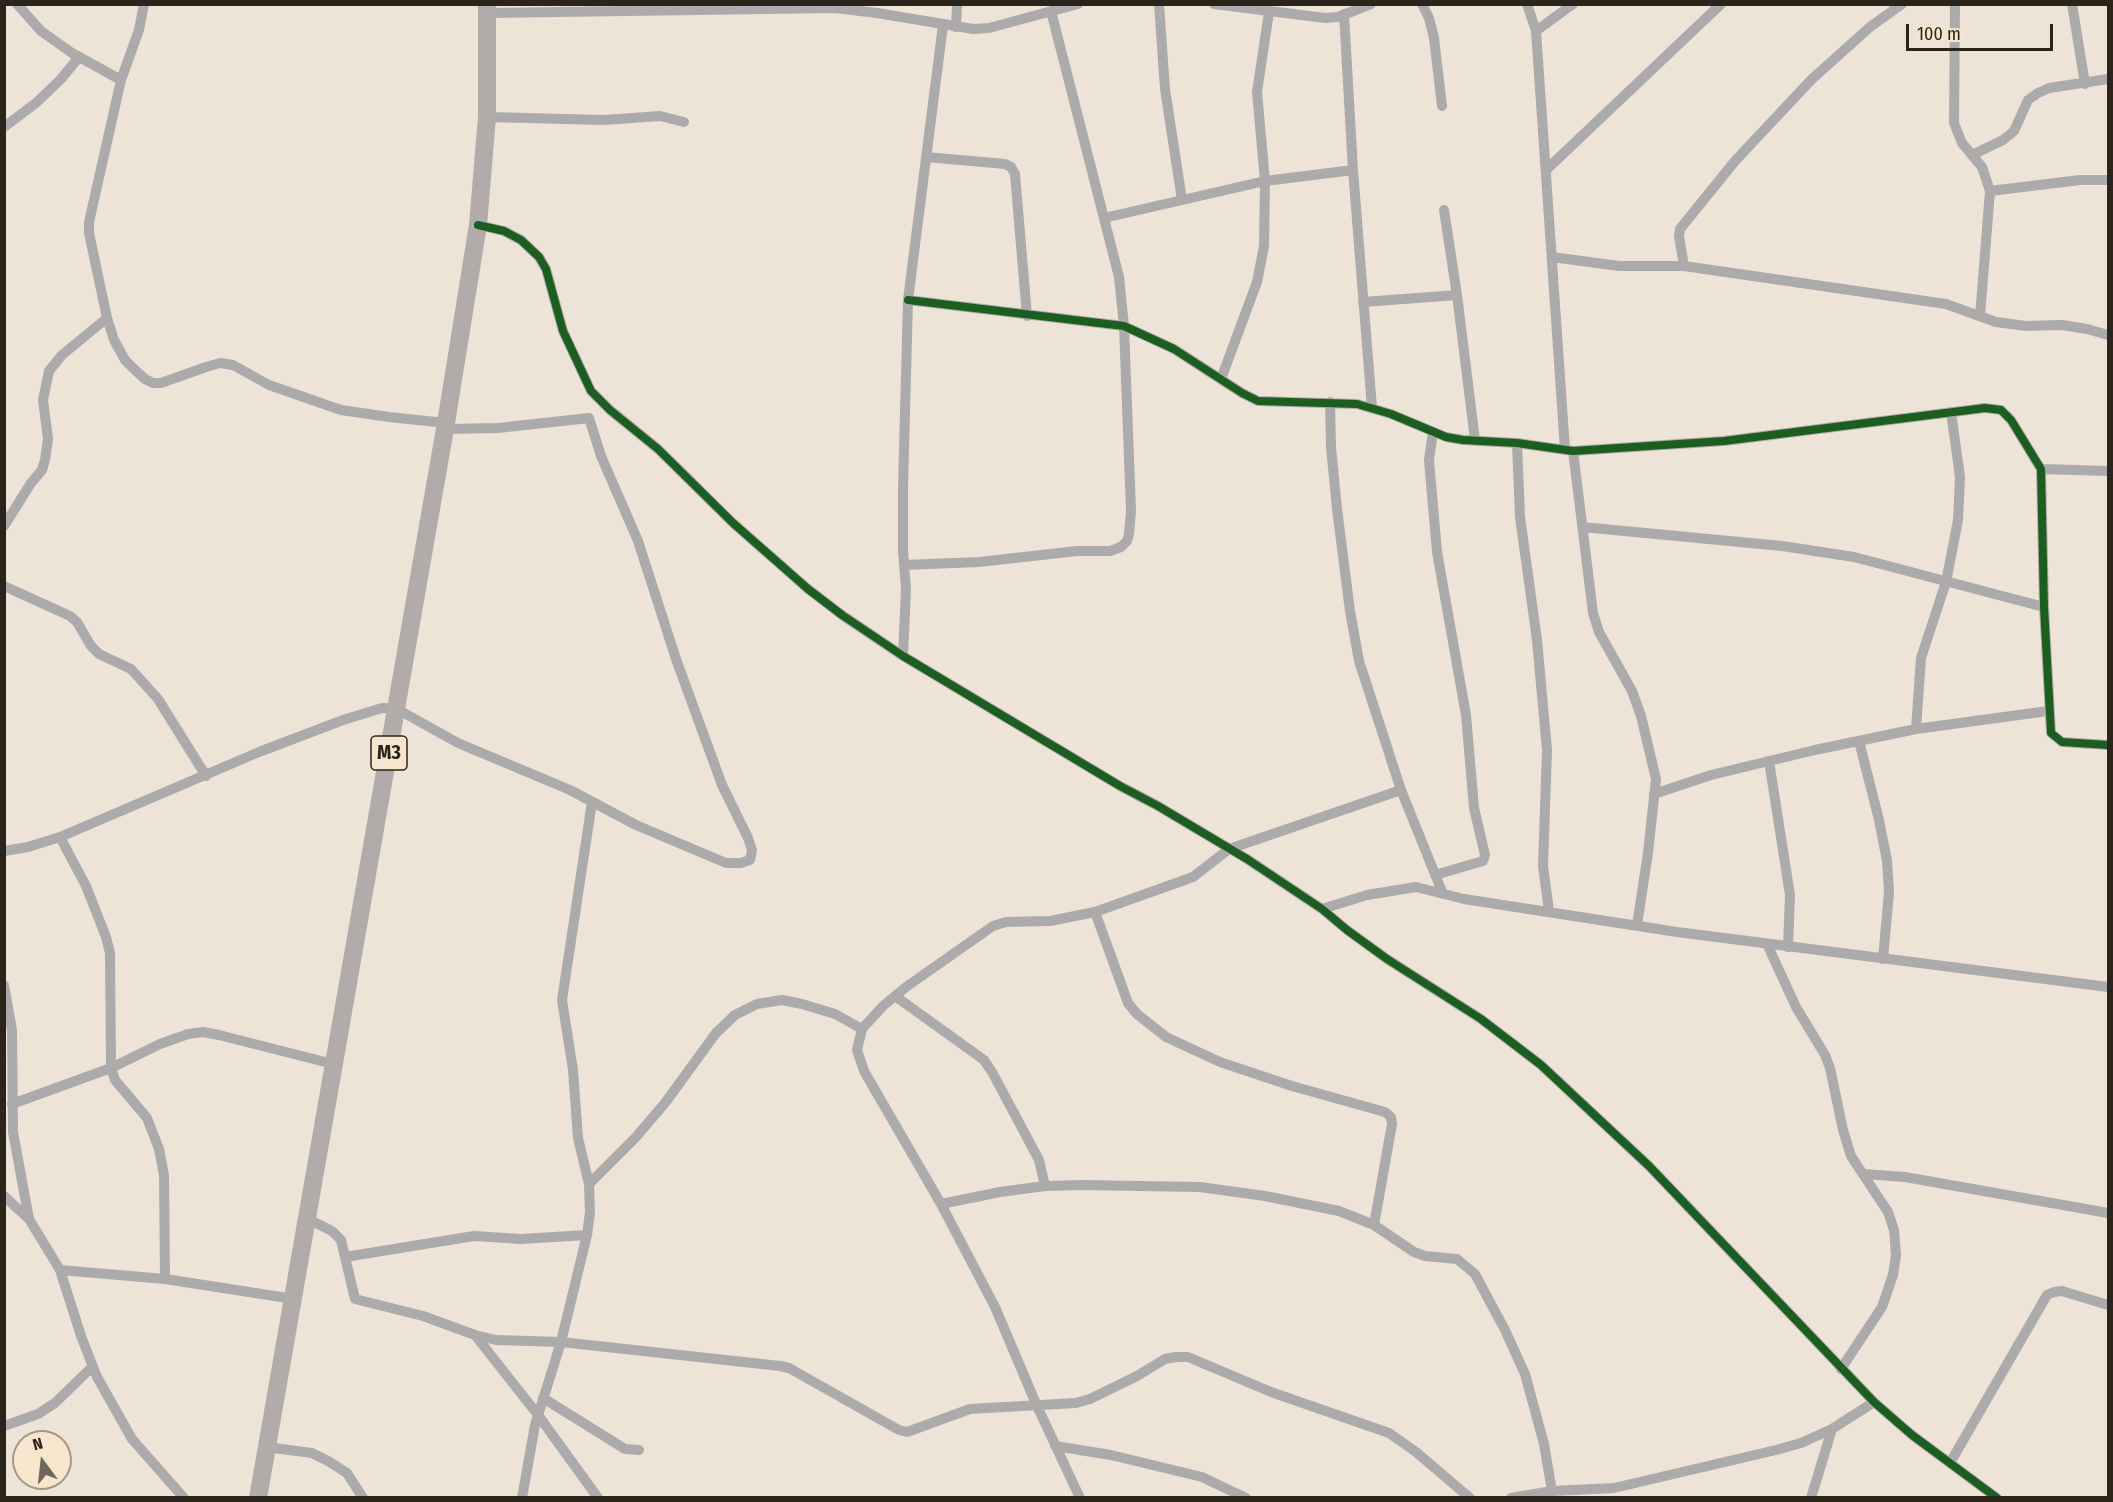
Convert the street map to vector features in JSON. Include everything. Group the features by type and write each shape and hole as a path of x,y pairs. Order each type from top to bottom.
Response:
{"main road":[{"name":"M3","path":"258,1497 446,426 478,225 487,117 488,9"}],"street":[{"path":"17,4 41,31 79,57 121,80"},
{"path":"144,4 140,30 121,80 89,222 91,244 114,340 125,360 145,379 161,383 220,363 233,365 269,385 341,410 446,426 498,428 589,418 610,410"},
{"path":"956,27 957,4"},
{"path":"488,9 835,6 956,27 989,28 1078,4"},
{"path":"1159,4 1165,89 1182,200"},
{"path":"1214,4 1325,18 1371,4"},
{"path":"1422,4 1434,38 1442,106"},
{"path":"1527,4 1536,31 1569,450 1593,613 1599,632 1632,691 1641,716 1656,778 1637,925"},
{"path":"1536,31 1573,4"},
{"path":"1546,170 1721,4"},
{"path":"1684,266 1680,229 1728,170 1812,79 1870,27 1902,4"},
{"path":"1955,4 1954,123 1962,143 1982,167 1990,190 1980,316"},
{"path":"2072,4 2085,84"},
{"path":"904,565 979,562 1077,551 1110,551 1121,547 1127,541 1131,511 1124,326 1119,277 1051,11"},
{"path":"1221,379 1257,282 1264,246 1265,181 1257,92 1269,12"},
{"path":"1344,14 1353,170 1372,408"},
{"path":"903,656 906,590 903,488 908,300 943,25"},
{"path":"4,127 36,103 61,79 79,57"},
{"path":"1972,155 2003,140 2014,131 2028,100 2038,93 2049,88 2109,79"},
{"path":"487,117 604,120 660,116 684,122"},
{"path":"926,157 1005,164 1011,167 1014,174 1027,316"},
{"path":"1104,218 1265,181 1353,170"},
{"path":"1990,190 2080,180 2109,180"},
{"path":"1444,210 1475,440"},
{"path":"478,225 504,231 521,240 539,256 546,269 563,331 591,391 610,410 658,449 733,524 808,589 903,656 1229,849 1322,909 1388,959 1481,1019 1541,1065 1649,1166 1874,1402 1912,1435 1997,1497"},
{"path":"1552,257 1619,266 1684,266 1946,304 1996,322 2016,325 2062,325 2109,335"},
{"path":"1363,302 1457,295"},
{"path":"908,300 1124,326 1174,349 1258,401 1357,404 1446,437 1517,442 1569,450 1724,441 1985,408 2001,411 2011,420 2041,469 2044,607 2051,733 2062,742 2109,745"},
{"path":"4,526 31,483 42,470 45,460 48,439 43,400 49,371 62,355 107,318"},
{"path":"1330,402 1331,447 1350,611 1359,661 1401,790 1443,894"},
{"path":"1916,729 1922,658 1946,582 1958,520 1960,477 1951,412"},
{"path":"4,851 60,837 259,752 343,720 382,708 396,709 459,743 570,790 636,825 726,862 741,863 750,860 752,850 748,838 722,785 676,659 638,541 601,456 589,418"},
{"path":"1433,432 1429,460 1437,552 1466,715 1474,808 1485,855 1483,861 1435,875"},
{"path":"1517,442 1520,517 1537,640 1547,750 1544,866 1549,911"},
{"path":"2041,469 2109,471"},
{"path":"1582,527 1792,547 1854,556 2044,607"},
{"path":"4,586 70,616 77,622 91,646 99,654 131,669 158,699 206,776"},
{"path":"1654,794 1711,775 1859,741 1916,729 2048,711"},
{"path":"1859,741 1887,861 1889,892 1883,959"},
{"path":"1769,761 1790,895 1788,946"},
{"path":"1080,1497 1037,1406 995,1307 941,1204 864,1071 857,1050 862,1029 895,996 993,926 1006,922 1050,921 1095,912 1193,877 1229,849 1401,790"},
{"path":"522,1497 538,1415 561,1342 587,1235 590,1212 589,1184 578,1138 573,1070 562,1000 592,802"},
{"path":"60,837 86,886 110,953 111,1068 115,1080 147,1118 159,1149 164,1175 165,1279"},
{"path":"1322,909 1367,895 1406,887 1426,889 1464,899 1767,944 2109,987"},
{"path":"1095,912 1128,1003 1137,1014 1166,1037 1220,1062 1292,1086 1385,1112 1391,1117 1392,1124 1374,1225"},
{"path":"1767,944 1796,1007 1825,1055 1851,1156 1888,1212 1894,1230 1896,1255 1893,1275 1882,1307 1841,1369"},
{"path":"4,985 12,1030 13,1132 29,1219"},
{"path":"895,996 984,1060 1039,1160 1045,1186"},
{"path":"589,1184 643,1129 717,1033 735,1015 757,1004 782,1000 835,1014 862,1029"},
{"path":"12,1104 111,1068 160,1044 188,1034 203,1032 333,1064"},
{"path":"1864,1174 1905,1177 2109,1214"},
{"path":"941,1204 1045,1186 1200,1187 1265,1196 1328,1209 1374,1225 1414,1252 1425,1256 1457,1259 1475,1275 1505,1330 1525,1374 1544,1444 1552,1491"},
{"path":"4,1196 29,1219 60,1270 92,1367 132,1439 184,1497"},
{"path":"308,1219 332,1232 341,1240 355,1299 423,1316 475,1335 496,1340 561,1342 789,1368 899,1430 907,1432 970,1410 1060,1405 1090,1399 1137,1376 1165,1359 1188,1357 1271,1392 1389,1433 1416,1452 1470,1497"},
{"path":"345,1257 474,1236 521,1239 587,1235"},
{"path":"60,1270 165,1279 294,1299"},
{"path":"1950,1463 2047,1295 2062,1291 2109,1305"},
{"path":"475,1335 598,1497"},
{"path":"4,1426 38,1414 55,1403 92,1367"},
{"path":"543,1398 625,1449 639,1450"},
{"path":"1511,1497 1552,1491 1614,1488 1776,1450 1801,1443 1832,1429 1874,1402"},
{"path":"1811,1497 1832,1429"},
{"path":"1055,1446 1111,1455 1202,1477 1246,1497"},
{"path":"266,1447 312,1453 328,1461 347,1473 363,1497"}],"cycle path":[{"path":"478,225 504,231 521,240 539,257 546,269 563,331 591,391 610,410 658,449 733,523 808,589 903,656 1247,859 1322,909 1387,959 1481,1019 1541,1065 1649,1166 1874,1402 1912,1435 1997,1498"},
{"path":"908,300 1124,326 1174,349 1258,401 1357,404 1391,414 1446,437 1463,440 1517,443 1573,451 1724,441 1985,408 2001,410 2011,420 2041,469 2044,607 2051,733 2062,742 2108,745"}]}
